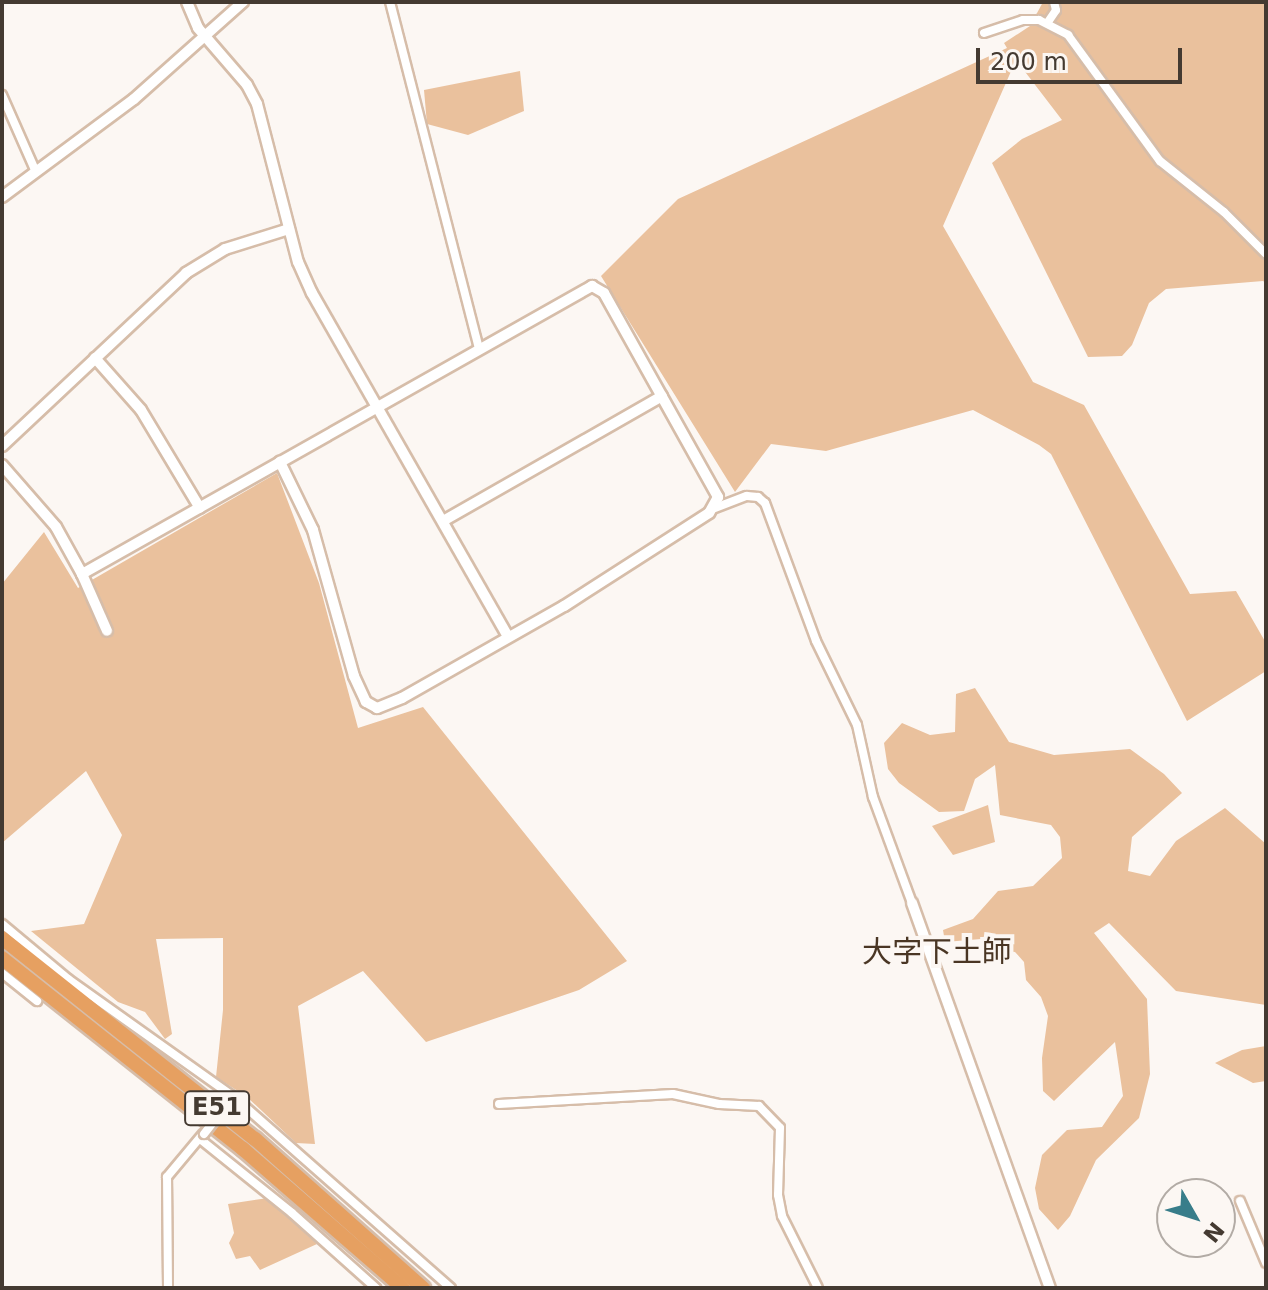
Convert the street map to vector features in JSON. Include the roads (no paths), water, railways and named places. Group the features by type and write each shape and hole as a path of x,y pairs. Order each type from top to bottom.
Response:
{"highway":[{"name":"E51","path":"2,938 255,1139 423,1288"},
{"name":"E51","path":"2,958 243,1149 403,1288"}],"street":[{"path":"187,2 205,38 251,92 289,229 312,293 508,637"},
{"path":"2,197 134,99 243,2"},
{"path":"390,2 479,349"},
{"path":"1048,22 1056,10 1054,2"},
{"path":"984,33 1023,20 1048,22 1068,35 1160,161 1224,212 1266,254"},
{"path":"2,95 36,172"},
{"path":"2,446 170,286 203,260 248,240 289,229"},
{"path":"82,574 592,286 604,293 717,492 715,508"},
{"path":"95,358 148,418 200,508"},
{"path":"443,521 662,396"},
{"path":"280,462 304,506 354,676 371,706 384,707 564,606 715,508 747,496 758,497 765,503 816,641 857,725 873,797 1050,1288"},
{"path":"2,465 56,527 82,574 107,631"},
{"path":"2,924 68,979 232,1100 439,1283 451,1288"},
{"path":"2,973 37,1001"},
{"path":"499,1104 673,1094 719,1104 759,1106 780,1128 778,1195 782,1216 818,1288"},
{"path":"168,1288 167,1177 232,1100"},
{"path":"202,1136 376,1288"},
{"path":"1240,1201 1266,1263"}],"district":[{"name":"大字下土師","path":"937,952"}]}
